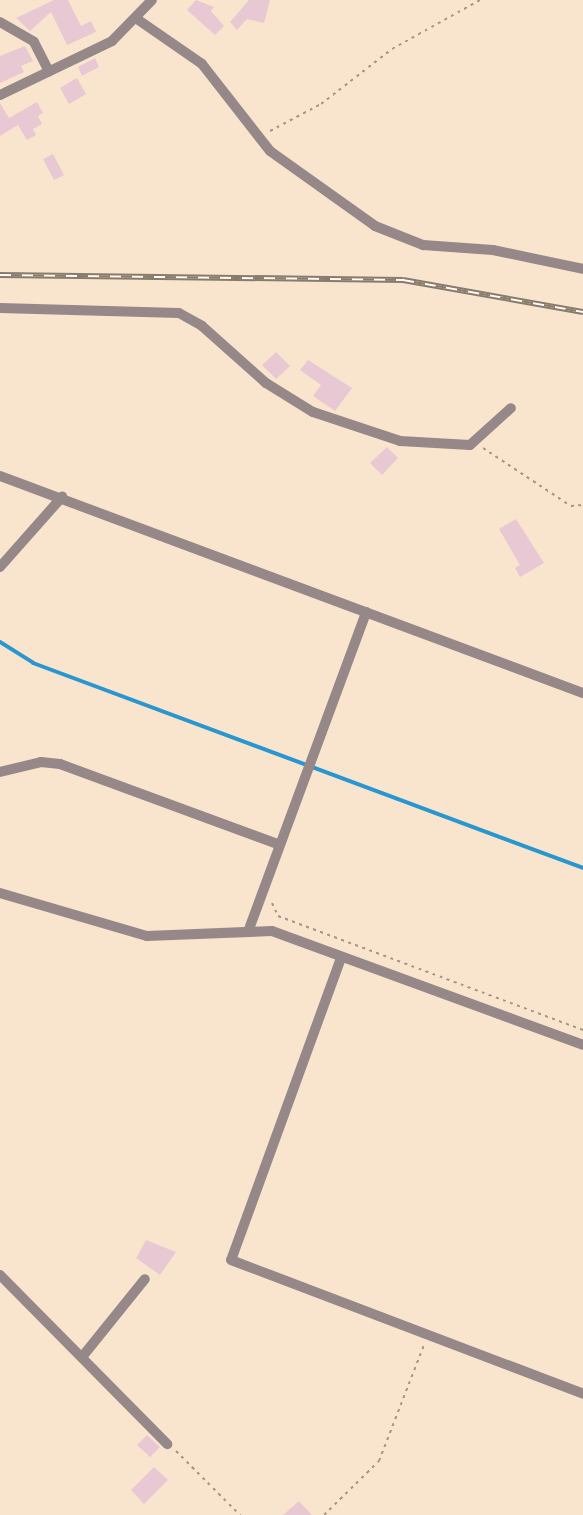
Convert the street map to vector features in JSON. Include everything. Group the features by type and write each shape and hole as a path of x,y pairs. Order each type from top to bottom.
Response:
{"street":[{"path":"0,95 112,41 137,20 152,0"},
{"path":"137,20 201,64 258,139 366,221 403,240 530,256 583,269"},
{"path":"0,22 34,42 49,71"},
{"path":"0,308 179,313 202,326 266,383 330,421 400,441 475,443 511,408"},
{"path":"0,476 583,693"},
{"path":"0,567 62,498"},
{"path":"249,929 366,612"},
{"path":"0,772 41,762 60,764 280,845"},
{"path":"0,893 147,936 179,938 249,929 285,934 341,958 583,1045"},
{"path":"341,958 231,1260 583,1394"},
{"path":"0,1275 167,1444"},
{"path":"82,1357 145,1279"}],"path":[{"path":"258,139 321,104 392,49 480,0"},
{"path":"475,443 571,506 583,505"},
{"path":"273,899 278,916 583,1030"},
{"path":"324,1515 379,1461 428,1334"},
{"path":"167,1444 240,1515"}],"building":[{"path":"54,0 68,0 81,26 91,21 96,32 67,45 51,12 30,31 16,18"},
{"path":"196,0 214,7 211,11 224,26 215,35 187,10"},
{"path":"249,0 270,0 264,23 247,19 237,30 230,22"},
{"path":"25,46 33,61 21,66 24,72 0,83 0,56"},
{"path":"95,58 99,67 82,76 78,67"},
{"path":"77,78 86,94 69,104 60,88"},
{"path":"37,102 43,113 38,116 42,124 33,129 36,135 27,140 18,125 0,136 0,103 9,118"},
{"path":"53,154 64,175 54,180 43,159"},
{"path":"276,352 290,366 276,379 262,365"},
{"path":"308,360 352,388 335,411 313,396 321,385 300,370"},
{"path":"387,447 398,458 382,475 370,463"},
{"path":"516,519 544,563 520,577 515,568 520,565 499,529"},
{"path":"146,1240 176,1252 160,1275 136,1258"},
{"path":"147,1435 160,1447 150,1457 137,1445"},
{"path":"154,1467 168,1480 144,1504 131,1490"},
{"path":"299,1501 312,1515 283,1515"}],"waterway":[{"path":"0,642 33,663 583,868"}],"railway":[{"path":"0,275 403,280 583,312"}]}
